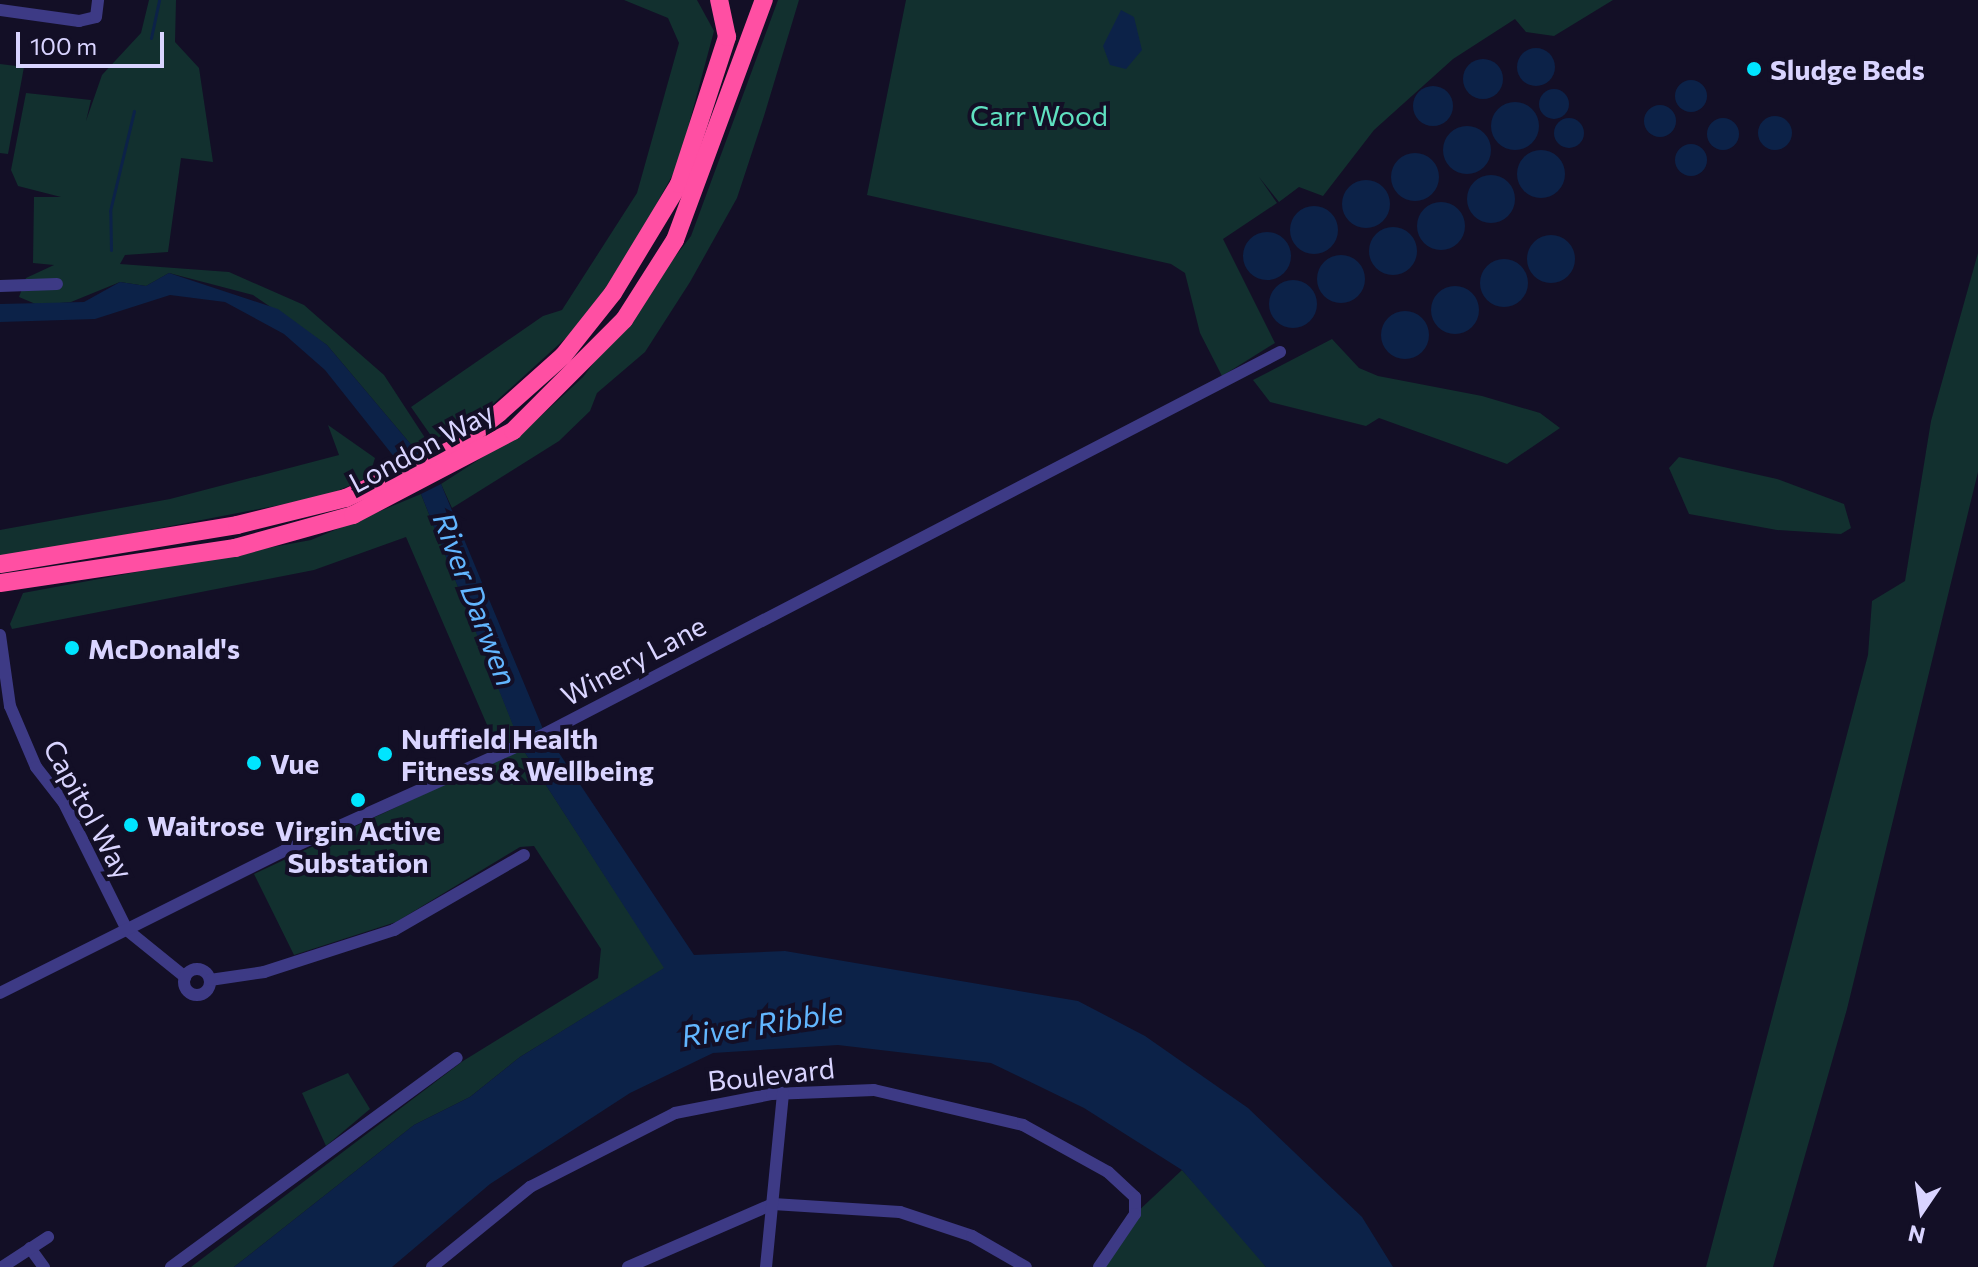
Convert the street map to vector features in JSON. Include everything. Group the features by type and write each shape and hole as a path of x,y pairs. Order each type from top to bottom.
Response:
{"highway":[{"name":"London Way","path":"459,455 563,356 651,235 679,184 719,70 727,37 719,0"},
{"name":"London Way","path":"0,583 235,548 349,506 523,422 624,320 675,240 764,0"},
{"name":"London Way","path":"0,564 349,506"}],"street":[{"path":"33,16 35,0"},
{"path":"0,10 33,16 96,17 98,0"},
{"path":"0,286 57,284"},
{"name":"Winery Lane","path":"0,993 543,734 1280,352"},
{"name":"Capitol Way","path":"0,635 17,726 127,930 185,977 186,989 197,995 210,980 264,972 394,930 524,855"},
{"name":"Capitol Way","path":"185,977 200,969 210,980"},
{"path":"171,1267 457,1058"},
{"name":"Boulevard","path":"432,1267 503,1207 582,1156 699,1105 783,1093 874,1090 974,1109 1073,1149 1135,1197 1128,1233 1099,1267"},
{"path":"766,1267 783,1093"},
{"path":"630,1266 773,1204 900,1212 972,1236 1026,1267"},
{"path":"2,1267 48,1237"},
{"path":"30,1248 44,1267"}],"green space":[{"path":"149,0 176,0 175,42 199,68 213,162 181,158 168,252 125,255 120,264 229,272 304,305 384,375 431,447 419,454 327,345 253,295 169,273 146,286 120,282 71,302 38,305 19,297 26,278 54,265 33,263 34,197 61,197 18,186 11,170 26,93 91,100 86,121 102,75 141,33"},
{"path":"624,0 697,0 714,31 678,165 620,270 568,336 482,414 434,440 411,407 543,316 562,310 637,193 679,43 668,18"},
{"path":"778,0 799,0 764,116 737,198 690,282 645,352 597,393 590,411 559,441 452,508 441,484 528,428 583,377 691,236"},
{"name":"Carr Wood","path":"906,0 1613,0 1554,36 1526,32 1515,19 1453,59 1374,130 1323,196 1299,187 1279,202 1259,177 1277,203 1223,239 1275,343 1222,376 1200,333 1185,273 1171,264 867,195"},
{"path":"0,64 24,67 8,154 0,153"},
{"path":"1978,253 1978,472 1847,1009 1773,1267 1706,1267 1868,655 1872,601 1905,581 1931,421"},
{"path":"1332,339 1359,368 1378,376 1482,396 1540,413 1560,428 1507,464 1379,418 1366,426 1270,402 1253,380"},
{"path":"328,425 375,458 369,477 326,496 0,559 0,530 170,499 339,455"},
{"path":"1679,457 1777,479 1844,504 1851,528 1841,534 1777,530 1689,514 1669,468"},
{"path":"421,494 519,739 497,748 406,537 314,570 12,629 10,624 23,593 311,540"},
{"path":"522,748 665,968 520,1057 470,1097 414,1125 234,1267 191,1267 463,1061 598,978 601,949 534,846 520,847 396,922 294,955 254,874"},
{"path":"348,1073 370,1109 326,1146 302,1093"},
{"path":"1182,1170 1251,1246 1266,1267 1099,1267 1135,1214"}],"water":[{"path":"1121,10 1134,17 1142,50 1126,69 1110,65 1103,46"},
{"path":"1536,48 1550,53 1555,67 1550,81 1536,86 1522,81 1517,67 1522,53"},
{"path":"1483,59 1497,65 1503,79 1497,93 1483,99 1469,93 1463,79 1469,65"},
{"path":"1691,80 1702,85 1707,96 1702,107 1691,112 1680,107 1675,96 1680,85"},
{"path":"1433,86 1447,92 1453,106 1447,120 1433,126 1419,120 1413,106 1419,92"},
{"path":"1554,89 1560,90 1568,98 1568,110 1560,118 1554,119 1548,118 1540,110 1539,104 1540,98 1548,90"},
{"path":"1515,102 1532,109 1539,126 1532,143 1515,150 1498,143 1491,126 1498,109"},
{"path":"1660,105 1672,109 1676,121 1672,133 1660,137 1648,133 1644,121 1648,109"},
{"path":"1775,116 1787,121 1792,133 1787,145 1775,150 1763,145 1758,133 1763,121"},
{"path":"1569,118 1579,123 1584,133 1579,143 1569,148 1559,143 1554,133 1559,123"},
{"path":"1723,118 1735,122 1739,134 1735,146 1723,150 1711,146 1707,134 1711,122"},
{"path":"1467,126 1484,133 1491,150 1484,167 1467,174 1450,167 1443,150 1450,133"},
{"path":"1691,144 1703,148 1707,160 1703,172 1691,176 1679,172 1675,160 1679,148"},
{"path":"1541,150 1558,157 1565,174 1558,191 1541,198 1524,191 1517,174 1524,157"},
{"path":"1415,153 1432,160 1439,177 1432,194 1415,201 1398,194 1391,177 1398,160"},
{"path":"1491,175 1508,182 1515,199 1508,216 1491,223 1474,216 1467,199 1474,182"},
{"path":"1366,180 1383,187 1390,204 1383,221 1366,228 1349,221 1342,204 1349,187"},
{"path":"1441,202 1458,209 1465,226 1458,243 1441,250 1424,243 1417,226 1424,209"},
{"path":"1314,206 1331,213 1338,230 1331,247 1314,254 1297,247 1290,230 1297,213"},
{"path":"1393,227 1410,234 1417,251 1410,268 1393,275 1376,268 1369,251 1376,234"},
{"path":"1267,232 1284,239 1291,256 1284,273 1267,280 1250,273 1243,256 1250,239"},
{"path":"1551,235 1568,242 1575,259 1568,276 1551,283 1534,276 1527,259 1534,242"},
{"path":"1341,255 1358,262 1365,279 1358,296 1341,303 1324,296 1317,279 1324,262"},
{"path":"1504,259 1521,266 1528,283 1521,300 1504,307 1487,300 1480,283 1487,266"},
{"path":"169,273 278,309 327,345 419,454 399,463 325,370 284,334 225,302 170,295 95,319 0,322 0,304 84,302 120,282 146,286"},
{"path":"1293,280 1310,287 1317,304 1310,321 1293,328 1276,321 1269,304 1276,287"},
{"path":"1455,286 1472,293 1479,310 1472,327 1455,334 1438,327 1431,310 1438,293"},
{"path":"1405,311 1422,318 1429,335 1422,352 1405,359 1388,352 1381,335 1388,318"},
{"path":"441,484 543,729 694,955 785,951 1078,1001 1145,1036 1248,1108 1362,1217 1393,1267 1266,1267 1182,1170 1084,1108 991,1063 838,1045 713,1053 630,1093 490,1184 392,1267 234,1267 414,1125 470,1097 520,1057 664,968 522,748 421,494"}],"waterway":[{"path":"151,38 159,0"},
{"path":"111,250 110,211 134,111"}],"place":[{"name":"Sludge Beds","path":"1754,69"},
{"name":"McDonald's","path":"72,648"},
{"name":"Nuffield Health Fitness & Wellbeing","path":"385,754"},
{"name":"Vue","path":"254,763"},
{"name":"Virgin Active Substation","path":"358,800"},
{"name":"Waitrose","path":"131,825"}],"water label":[{"name":"River Darwen","path":"476,599"},
{"name":"River Ribble","path":"762,1023"}]}
